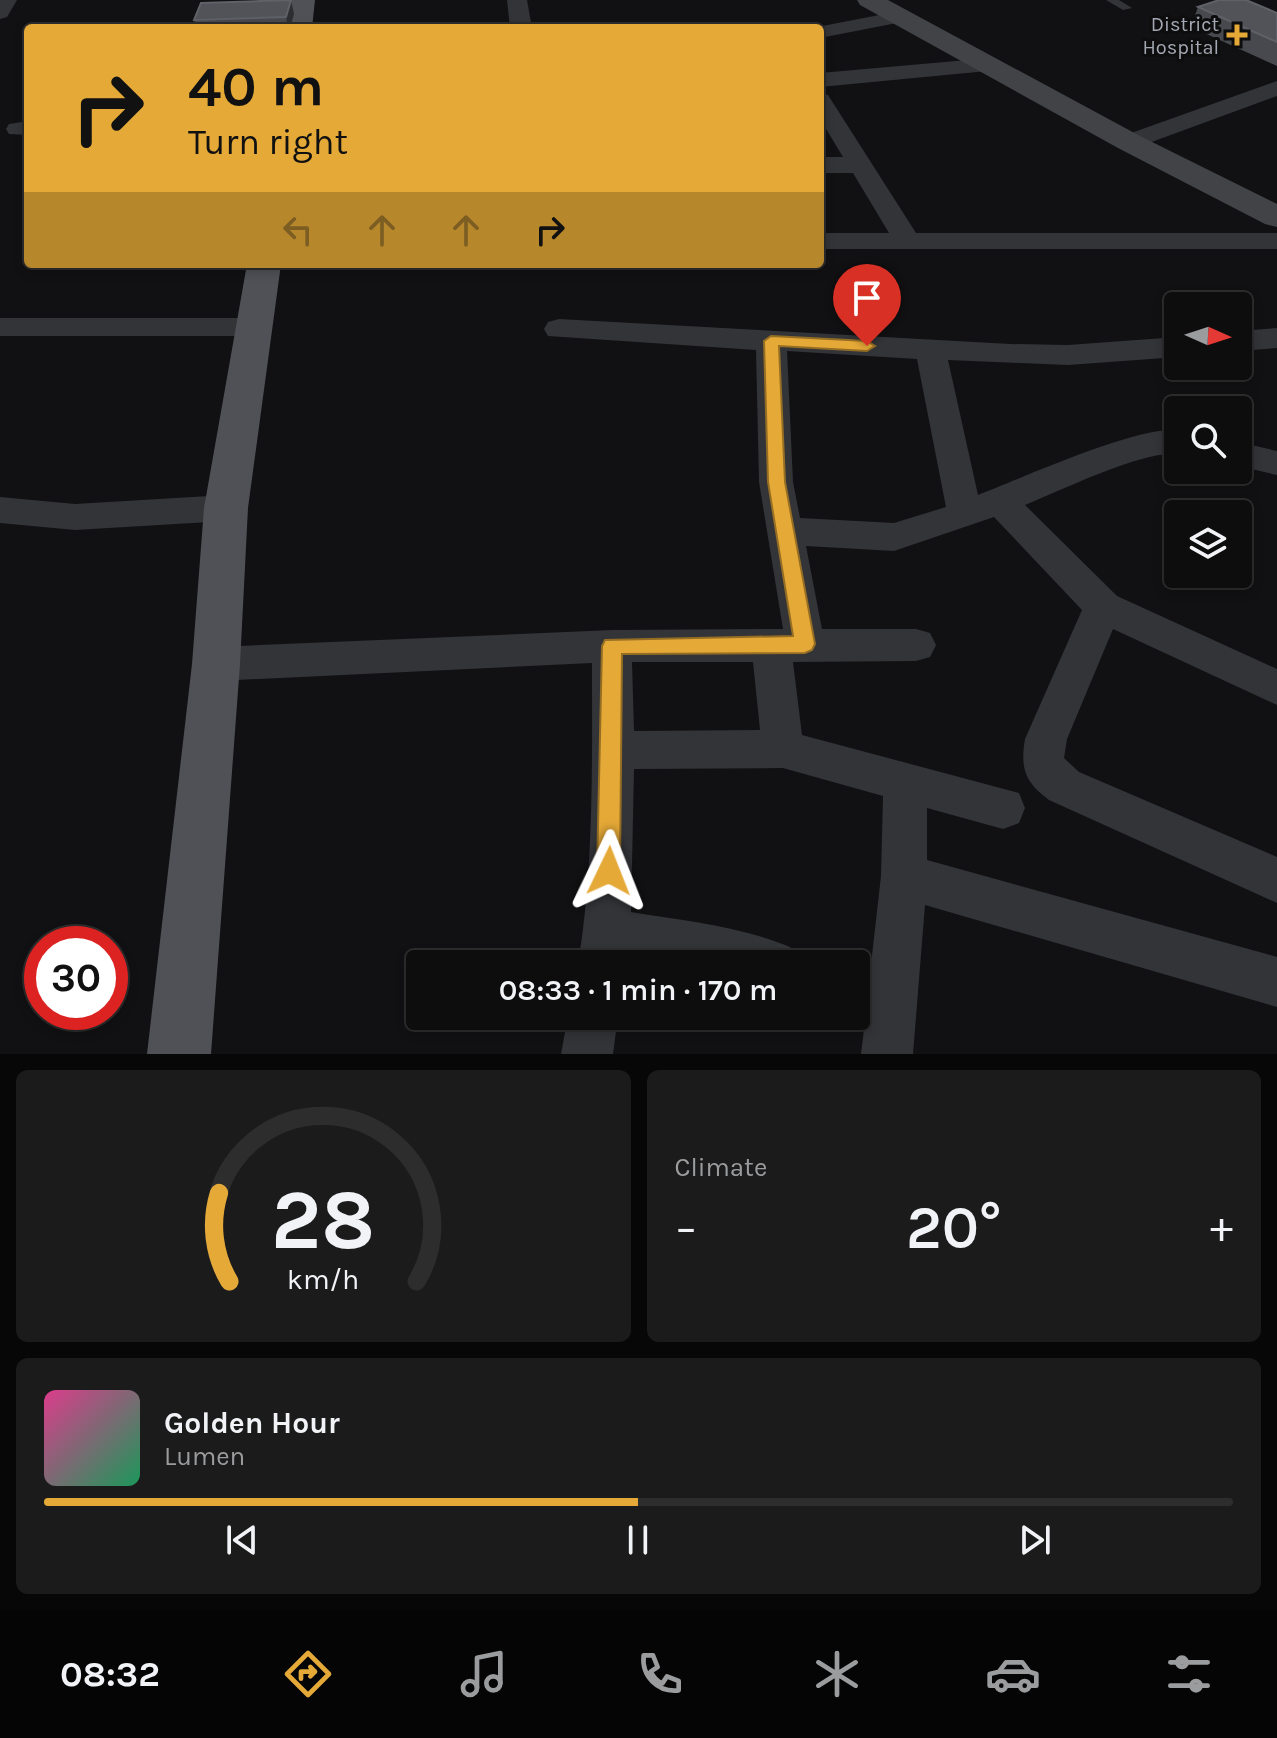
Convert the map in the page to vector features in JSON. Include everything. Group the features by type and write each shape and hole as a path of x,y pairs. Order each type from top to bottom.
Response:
{"main road":[{"path":"300,24 303,0"},
{"path":"869,0 1129,142 1271,209"},
{"path":"179,1054 216,664 226,508 263,268"}],"street":[{"path":"0,13 7,0"},
{"path":"517,0 520,24"},
{"path":"824,31 900,17"},
{"path":"824,80 990,65"},
{"path":"1129,142 1277,88"},
{"path":"824,106 908,241"},
{"path":"824,165 860,165"},
{"path":"824,241 1277,241"},
{"path":"0,327 254,327"},
{"path":"559,329 1068,355 1164,348"},
{"path":"1252,340 1277,338"},
{"path":"771,341 776,482 786,531 788,645 783,749"},
{"path":"930,349 983,508 1103,607 1277,688"},
{"path":"786,531 894,537 983,508 1137,448 1164,441"},
{"path":"1252,457 1277,463"},
{"path":"0,510 75,517 226,508"},
{"path":"1103,607 1046,739 1043,758 1047,773 1064,786 1277,880"},
{"path":"216,664 612,646 916,645"},
{"path":"612,646 613,750 604,948 683,950"},
{"path":"613,750 783,749 1003,808"},
{"path":"887,1054 875,999 904,876 905,782"},
{"path":"904,876 1277,982"},
{"path":"587,1054 591,1030"}],"lane":[{"path":"1111,0 1127,8"}],"building":[{"path":"291,0 286,17 194,20 201,3"},
{"path":"1219,0 1246,0 1277,13 1277,42 1198,7"}],"place":[{"name":"District Hospital","path":"1237,35"}],"route":[{"path":"609,871 612,646 805,644 776,482 771,341 867,346"}]}
